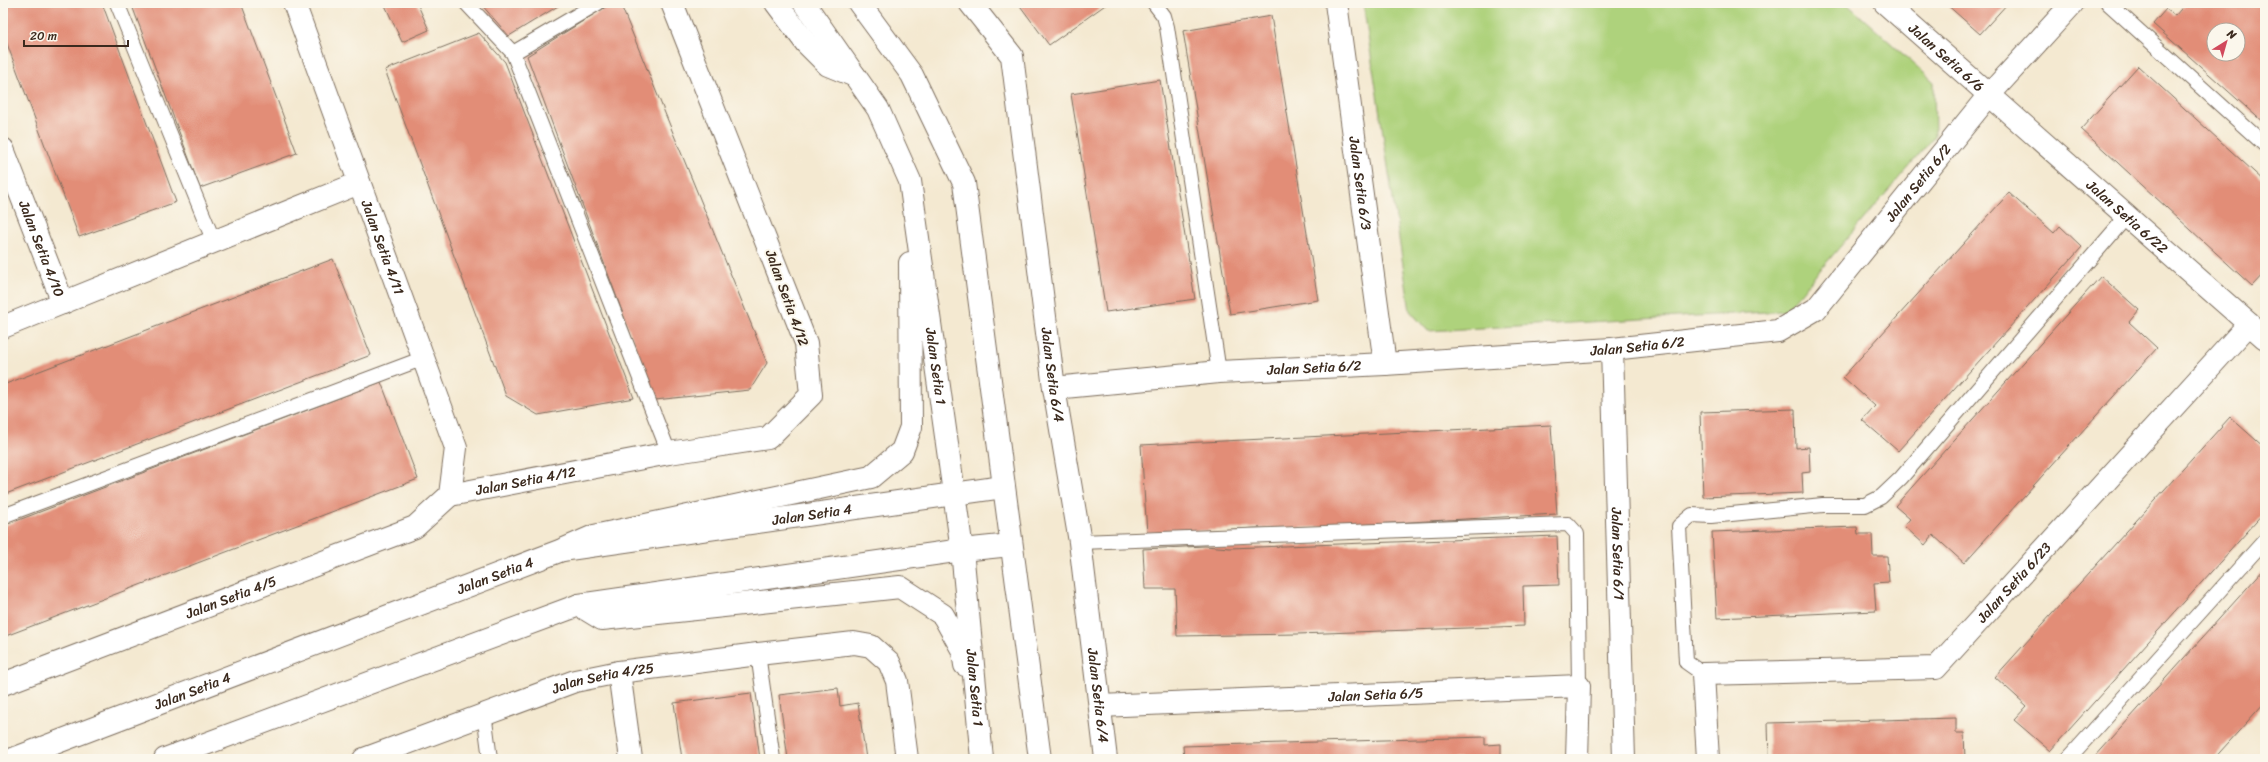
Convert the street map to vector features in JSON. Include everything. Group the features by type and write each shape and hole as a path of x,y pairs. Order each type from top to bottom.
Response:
{"street":[{"name":"Jalan Setia 4/11","path":"294,3 456,448 450,495"},
{"name":"Jalan Setia 4/12","path":"450,495 669,453 768,438 811,395 806,343 672,3"},
{"path":"776,3 806,43 828,65 855,76"},
{"name":"Jalan Setia 1","path":"804,3 878,109 910,181 962,550 982,759"},
{"path":"859,3 912,75 964,182 1040,759"},
{"name":"Jalan Setia 6/4","path":"970,3 1012,56 1054,388 1080,542 1106,759"},
{"name":"Jalan Setia 6/3","path":"1336,3 1385,364"},
{"name":"Jalan Setia 6/6","path":"1885,3 1989,95"},
{"name":"Jalan Setia 6/2","path":"1054,388 1219,372 1385,364 1612,349 1778,331 1816,309 1989,95 2073,3"},
{"name":"Jalan Setia 6/22","path":"1989,95 2265,338"},
{"name":"Jalan Setia 4/10","path":"3,149 63,303"},
{"path":"562,550 594,536 871,477 902,451 911,427 910,181"},
{"path":"3,327 359,183"},
{"name":"Jalan Setia 6/23","path":"1703,674 1936,668 2248,324"},
{"name":"Jalan Setia 6/1","path":"1612,349 1624,759"},
{"name":"Jalan Setia 4","path":"13,759 562,550 1003,487"},
{"name":"Jalan Setia 4/5","path":"3,684 415,527 450,495"},
{"path":"165,759 579,605 962,550 1011,545"},
{"path":"579,605 602,619 900,587 943,615 963,651 977,759"},
{"name":"Jalan Setia 4/25","path":"364,759 575,680 619,672 854,643 871,646 889,662 897,680 907,759"},
{"path":"619,672 631,759"},
{"path":"1703,674 1708,759"},
{"path":"1577,759 1579,686"},
{"name":"Jalan Setia 6/5","path":"1100,706 1579,686"}],"lane":[{"path":"117,3 214,242"},
{"path":"466,3 513,53 669,453"},
{"path":"513,53 598,3"},
{"path":"1154,3 1164,16 1167,27 1219,372"},
{"path":"2108,3 2265,145"},
{"path":"1703,674 1686,662 1679,526 1692,515 1711,516 1823,505 1865,505 1881,497 1901,478 2127,216"},
{"path":"3,516 424,358"},
{"path":"1080,542 1568,524 1577,534 1579,686"},
{"path":"2068,759 2265,540"},
{"path":"758,654 773,759"},
{"path":"484,713 490,759"}],"green space":[{"path":"1363,3 1846,3 1934,82 1935,136 1785,311 1428,331 1410,311"}],"building":[{"path":"3,3 102,3 176,202 79,237 3,33"},
{"path":"131,3 241,3 297,153 200,188"},
{"path":"384,3 417,3 429,30 402,42"},
{"path":"480,3 563,3 509,36"},
{"path":"612,3 620,3 767,363 750,390 655,400 527,56"},
{"path":"1018,3 1108,3 1049,45"},
{"path":"1945,3 2008,3 1980,34"},
{"path":"2186,3 2258,3 2265,9 2265,124 2153,24 2166,9 2175,16"},
{"path":"1271,16 1318,300 1230,314 1183,31"},
{"path":"479,33 505,62 634,398 538,415 506,396 385,70"},
{"path":"2138,66 2265,182 2265,272 2252,286 2081,129"},
{"path":"1160,80 1195,299 1106,312 1071,94"},
{"path":"2009,193 2054,233 2060,226 2082,247 1898,451 1862,420 1875,406 1843,377"},
{"path":"333,259 371,355 3,495 3,385"},
{"path":"2101,276 2139,310 2129,322 2157,348 1964,563 1933,535 1925,545 1904,526 1910,519 1895,506"},
{"path":"381,382 418,479 3,637 3,526"},
{"path":"1795,409 1796,448 1809,447 1810,472 1802,473 1803,493 1703,497 1700,412"},
{"path":"2230,417 2265,448 2265,512 2050,751 2014,720 2027,706 1995,677"},
{"path":"1551,425 1557,514 1282,529 1257,528 1147,533 1141,445"},
{"path":"1857,527 1858,534 1872,534 1873,556 1887,556 1889,582 1874,583 1876,611 1717,618 1712,532"},
{"path":"1557,536 1559,585 1523,586 1524,626 1297,634 1177,636 1175,589 1145,589 1143,549 1205,546 1230,548"},
{"path":"2265,568 2265,702 2214,759 2093,759"},
{"path":"838,688 840,706 858,703 866,759 788,759 779,695"},
{"path":"751,693 760,759 682,759 674,703"},
{"path":"1956,718 1956,733 1964,733 1965,759 1769,759 1768,723"},
{"path":"1485,737 1485,745 1501,744 1501,759 1184,759 1183,746"}]}
